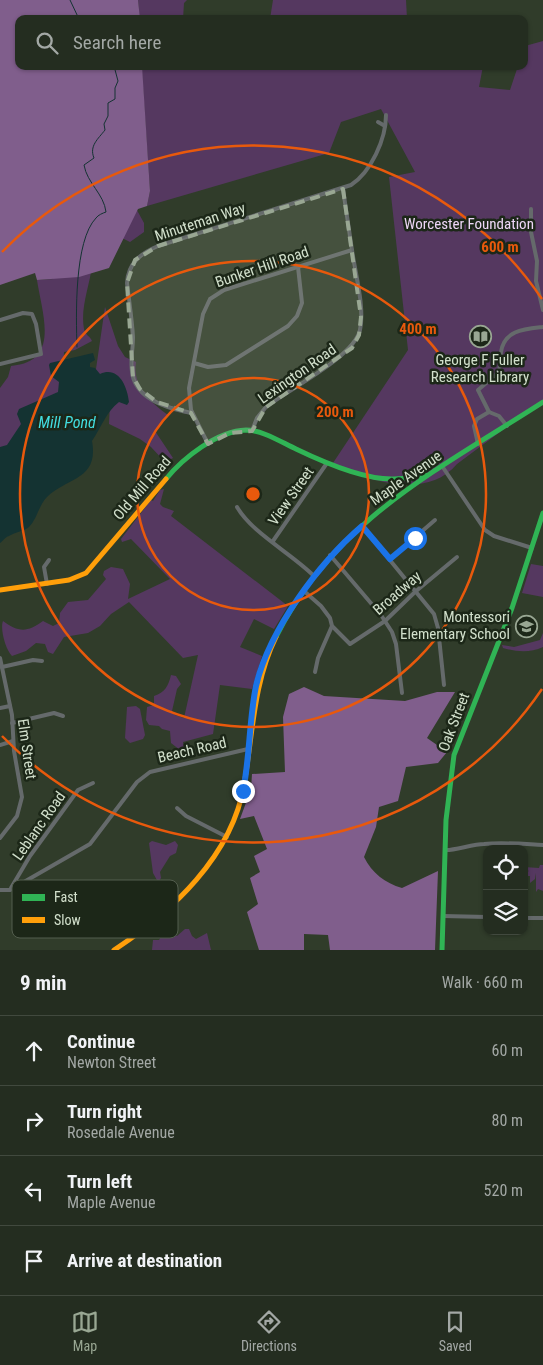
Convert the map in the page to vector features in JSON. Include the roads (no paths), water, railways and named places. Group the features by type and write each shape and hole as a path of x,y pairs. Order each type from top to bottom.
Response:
{"street":[{"name":"Minuteman Way","path":"192,413 169,408 157,402 140,390 133,377 133,335 127,283 135,260 143,253 158,246 342,189 354,183 362,175 383,137 386,115"},
{"path":"378,122 386,126"},
{"path":"342,189 352,250"},
{"path":"531,209 530,230 537,261 536,283 543,310"},
{"name":"Bunker Hill Road","path":"208,444 192,413 189,392 202,318 213,296 224,290 352,250"},
{"name":"Lexington Road","path":"252,431 257,418 266,407 341,357 356,342 361,317 352,250"},
{"path":"194,363 208,366 226,365 291,323 302,303 298,267"},
{"path":"0,320 23,313 32,314 36,324 40,354 0,364"},
{"path":"507,426 499,416 489,412 478,390 498,373 505,341 518,331 543,327"},
{"name":"Maple Avenue","path":"178,898 211,862 227,837 242,796 254,701 260,672 278,633 314,576 330,555 362,526 414,485 543,402"},
{"path":"478,444 474,426 478,419 489,412"},
{"path":"252,431 327,463 372,477 398,479 429,475"},
{"name":"Old Mill Road","path":"0,590 74,579 91,570 184,459 230,433 252,431"},
{"name":"View Street","path":"273,541 327,463"},
{"path":"442,466 485,530 494,536 532,548"},
{"path":"409,478 414,485"},
{"path":"398,479 409,489"},
{"path":"237,507 251,526 273,541 314,576"},
{"name":"Oak Street","path":"442,950 449,784 454,755 510,614 543,513"},
{"path":"390,559 435,520"},
{"path":"362,526 436,618 444,685"},
{"path":"330,555 385,621 396,640 402,693"},
{"name":"Broadway","path":"332,626 350,644 385,621 415,592 457,557"},
{"path":"46,584 44,567 49,560"},
{"path":"304,591 324,609 332,626 318,658 315,672"},
{"name":"Elm Street","path":"0,658 10,706 22,801 17,816 0,838"},
{"path":"2,669 33,660 42,661"},
{"path":"0,708 10,706"},
{"path":"12,723 54,713 63,716"},
{"path":"0,745 14,741"},
{"name":"Beach Road","path":"27,880 90,844 143,777 153,771 248,749"},
{"name":"Leblanc Road","path":"16,880 30,856 78,790 93,783"},
{"path":"177,808 186,816 227,837"},
{"path":"446,850 452,851 465,845 486,843 543,845"},
{"path":"0,890 10,890"},
{"path":"443,916 483,917"},
{"path":"528,918 543,918"},
{"name":"Maple Avenue","path":"114,950 130,938"}],"water":[{"name":"Mill Pond","path":"93,353 95,360 90,363 90,367 95,368 100,374 106,372 117,375 124,384 129,402 127,405 119,402 107,415 92,441 93,454 91,463 86,471 47,497 29,527 14,533 0,543 0,447 7,445 21,424 17,414 19,409 58,392 59,382 51,376 50,363"}],"waterway":[{"path":"70,0 77,15"},
{"path":"77,347 76,317 80,261 89,229 96,218 106,212 105,206 88,177 84,165 94,158 93,146 105,130 104,124 108,116 108,103 115,99 115,88 118,81 115,70"}],"place":[{"name":"George F Fuller Research Library","path":"480,337"},
{"name":"Montessori Elementary School","path":"526,626"}],"park label":[{"name":"Worcester Foundation","path":"469,224"}]}
